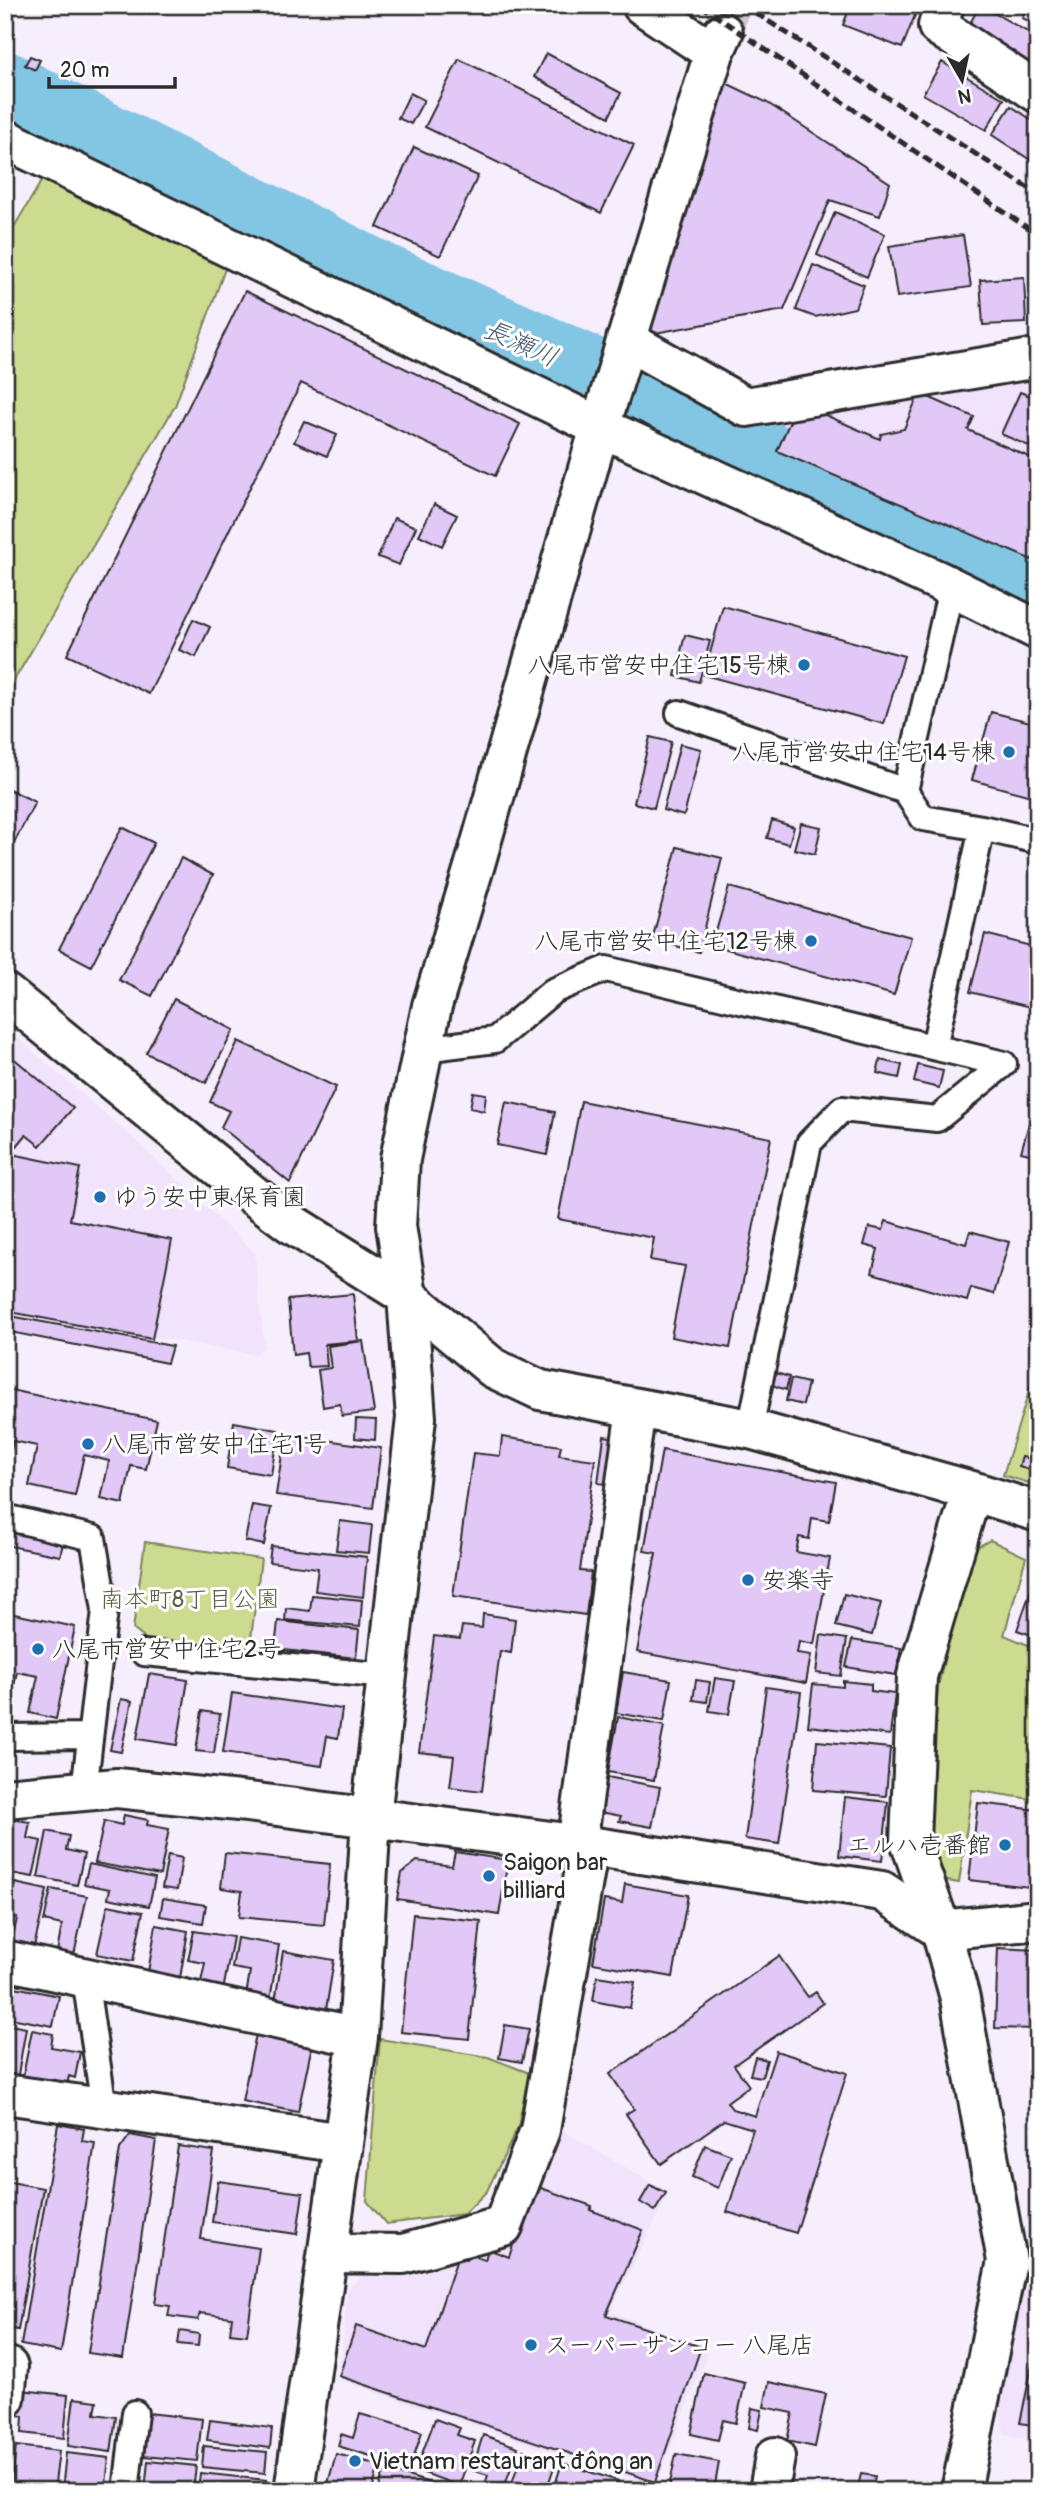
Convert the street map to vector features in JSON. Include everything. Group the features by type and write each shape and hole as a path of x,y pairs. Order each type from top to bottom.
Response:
{"street":[{"path":"294,2491 358,2037 371,1817 416,1418 407,1296 396,1226 400,1159 432,1006 602,420 718,43 642,5"},
{"path":"944,5 938,26 1038,93"},
{"path":"5,139 602,420 1038,631"},
{"path":"622,355 746,407 1038,358"},
{"path":"5,993 253,1195 292,1224 407,1296 493,1368 540,1390 750,1429 1038,1512"},
{"path":"327,2253 403,2254 503,2226 540,2130 583,1845 636,1408"},
{"path":"961,2491 1023,2262 960,1998 941,1930 910,1841 917,1676 972,1491"},
{"path":"5,1798 117,1788 371,1817 583,1845 882,1891 941,1930 1038,1920"},
{"path":"5,1961 358,2037"},
{"path":"5,2094 344,2143"}],"lane":[{"path":"905,791 947,606"},
{"path":"679,713 905,791 923,818 1038,841"},
{"path":"934,1047 982,828"},
{"path":"423,1049 495,1040 553,990 606,969 1004,1064 937,1119 842,1109 809,1143 750,1429"},
{"path":"5,1517 93,1538 105,1610 84,1791"},
{"path":"144,1653 387,1676"},
{"path":"5,1737 90,1735"},
{"path":"85,1978 104,2108"},
{"path":"126,2491 135,2413"}],"shaded area":[{"path":"1038,374 1038,569 739,430 742,412"},
{"name":"ゆう安中東保育園","path":"5,1027 135,1140 255,1253 264,1347 256,1355 5,1309"},
{"path":"562,2130 669,2193 610,2311 708,2351 656,2487 340,2380 347,2290 366,2271 505,2248"},
{"path":"1038,2288 1038,2441 1004,2434 999,2403 1020,2289"}],"green space":[{"path":"45,175 226,266 175,406 5,696 5,242"},
{"path":"1038,1362 1038,1486 1003,1475"},
{"path":"990,1540 1026,1557 1004,1635 1038,1649 1038,1800 972,1790 959,1883 942,1880 926,1860 938,1687 968,1552"},
{"name":"南本町8丁目公園","path":"145,1542 261,1559 249,1654 153,1645 133,1629"},
{"path":"380,2039 488,2057 529,2073 518,2127 487,2191 464,2214 386,2224 367,2201"}],"building":[{"path":"851,5 919,5 902,48 843,25"},
{"path":"980,5 1038,38 1038,76 964,34"},
{"path":"1027,5 1038,5 1038,25 1022,18"},
{"path":"546,53 621,93 609,117 534,77"},
{"path":"30,56 40,60 35,70 25,65"},
{"path":"459,59 634,145 601,213 425,127"},
{"path":"942,62 1004,99 986,130 923,94"},
{"path":"726,83 766,102 890,183 880,216 830,200 784,310 655,333 646,326"},
{"path":"410,93 424,100 411,124 398,118"},
{"path":"1011,106 1038,124 1038,165 992,135"},
{"path":"414,147 478,176 440,256 377,227"},
{"path":"835,212 885,234 867,277 817,255"},
{"path":"963,235 971,287 897,297 889,246"},
{"path":"813,265 864,285 855,308 815,317 796,310"},
{"path":"1024,277 1026,323 983,325 980,280"},
{"path":"245,291 520,424 495,476 301,383 149,694 67,655"},
{"path":"1020,392 1038,399 1038,450 1001,434"},
{"path":"919,393 974,417 968,430 1038,461 1038,548 1032,560 777,451 798,403 880,439 881,434 904,429"},
{"path":"304,421 337,435 327,456 294,442"},
{"path":"434,504 457,515 442,546 419,535"},
{"path":"394,518 416,527 399,565 378,557"},
{"name":"八尾市営安中住宅15号棟","path":"723,606 904,656 884,724 704,675"},
{"path":"193,619 210,627 196,657 179,650"},
{"path":"685,635 710,641 699,682 675,676"},
{"name":"八尾市営安中住宅14号棟","path":"991,712 1038,724 1038,798 972,780"},
{"path":"650,737 671,742 654,808 634,803"},
{"path":"680,744 701,749 684,816 663,810"},
{"path":"5,787 35,802 5,861"},
{"path":"772,820 794,827 789,844 767,838"},
{"path":"801,823 821,827 815,854 794,849"},
{"path":"122,827 154,843 91,966 59,949"},
{"path":"677,847 722,858 699,952 652,940"},
{"path":"181,858 213,875 152,996 119,980"},
{"name":"八尾市営安中住宅12号棟","path":"729,887 911,937 894,995 712,945"},
{"path":"985,934 1038,948 1038,1009 970,992"},
{"path":"174,999 234,1030 206,1083 146,1053"},
{"path":"238,1041 336,1087 290,1183 221,1127 229,1111 210,1102"},
{"path":"5,1051 73,1108 40,1146 26,1135 17,1146 5,1136"},
{"path":"880,1060 902,1065 899,1078 877,1073"},
{"path":"918,1065 943,1071 939,1088 914,1082"},
{"path":"1038,1091 1038,1156 1021,1152"},
{"path":"473,1092 486,1094 484,1111 470,1108"},
{"path":"581,1101 771,1138 730,1348 671,1337 685,1266 650,1260 654,1238 558,1219"},
{"path":"506,1102 555,1112 547,1155 497,1145"},
{"path":"12,1154 80,1168 70,1220 172,1240 152,1339 5,1311 5,1189"},
{"path":"886,1221 966,1244 970,1231 1009,1242 994,1294 971,1288 967,1301 872,1273 878,1249 864,1245 869,1227 883,1230"},
{"path":"353,1294 358,1341 325,1344 327,1366 308,1367 306,1353 293,1355 288,1300"},
{"path":"5,1315 172,1346 167,1363 5,1331"},
{"path":"363,1341 374,1412 342,1416 340,1404 323,1407 318,1370 331,1368 328,1346"},
{"path":"776,1373 789,1377 786,1390 772,1385"},
{"path":"791,1379 808,1383 803,1405 786,1401"},
{"name":"八尾市営安中住宅1号","path":"5,1389 157,1420 146,1469 131,1466 123,1504 101,1499 109,1461 84,1455 75,1496 29,1486 37,1446 13,1441 5,1477"},
{"path":"356,1419 376,1420 375,1440 355,1438"},
{"path":"234,1422 278,1430 271,1475 227,1468"},
{"path":"285,1434 381,1448 373,1508 276,1495"},
{"path":"604,1436 618,1438 611,1485 598,1483"},
{"path":"502,1437 561,1446 559,1455 595,1460 580,1571 591,1572 586,1615 453,1596 473,1453 500,1456"},
{"path":"662,1450 836,1482 829,1521 812,1518 809,1539 799,1537 796,1552 830,1558 814,1644 799,1641 797,1653 811,1655 806,1683 637,1652 656,1553 644,1551"},
{"path":"1022,1457 1037,1460 1034,1471 1019,1467"},
{"path":"252,1505 271,1508 264,1545 245,1541"},
{"path":"340,1521 372,1525 369,1553 336,1550"},
{"path":"5,1532 63,1543 60,1556 5,1545"},
{"path":"271,1546 367,1557 363,1597 315,1591 318,1568 269,1562"},
{"path":"1038,1570 1038,1637 1017,1630"},
{"path":"844,1594 881,1603 872,1635 836,1626"},
{"path":"312,1595 362,1600 360,1627 285,1620 286,1608 310,1611"},
{"name":"八尾市営安中住宅2号","path":"5,1612 75,1627 56,1719 30,1713 38,1676 17,1672 9,1707 5,1706"},
{"path":"483,1614 515,1619 511,1653 500,1651 482,1791 450,1787 454,1756 419,1752 434,1636 460,1639 462,1626 482,1628"},
{"path":"278,1621 359,1630 356,1658 275,1649"},
{"path":"821,1635 847,1639 841,1676 816,1673"},
{"path":"852,1640 901,1648 896,1675 846,1667"},
{"path":"623,1672 671,1680 664,1721 616,1713"},
{"path":"149,1674 188,1680 177,1745 137,1739"},
{"path":"715,1678 735,1681 729,1714 709,1711"},
{"path":"696,1680 710,1682 707,1702 693,1700"},
{"path":"843,1681 871,1684 871,1691 895,1694 890,1735 808,1726 813,1684 843,1687"},
{"path":"766,1687 801,1692 779,1844 745,1839"},
{"path":"232,1693 342,1709 338,1738 327,1736 322,1766 223,1752"},
{"path":"121,1699 132,1701 121,1752 110,1750"},
{"path":"202,1711 220,1714 214,1753 196,1751"},
{"path":"618,1717 664,1726 654,1780 608,1772"},
{"path":"817,1741 890,1748 886,1796 813,1790"},
{"path":"607,1777 660,1787 652,1827 619,1821 621,1816 600,1812"},
{"path":"845,1797 888,1802 882,1861 839,1856"},
{"name":"エルハ壱番館","path":"978,1803 1038,1810 1038,1888 969,1880"},
{"path":"124,1815 148,1820 147,1825 169,1829 160,1875 95,1863 104,1821 122,1825"},
{"path":"10,1819 30,1822 27,1838 41,1841 33,1877 5,1872 5,1839"},
{"path":"47,1831 69,1836 66,1850 84,1854 77,1885 38,1877"},
{"path":"455,1852 508,1860 499,1915 397,1899 402,1873 417,1861 452,1866"},
{"path":"225,1853 330,1864 324,1925 239,1917 242,1891 221,1888"},
{"path":"168,1855 182,1858 177,1890 162,1888"},
{"path":"89,1864 155,1878 149,1906 108,1898 110,1889 84,1884"},
{"path":"15,1883 47,1890 34,1947 12,1942 17,1918 7,1916"},
{"path":"625,1884 688,1895 673,1977 593,1963 604,1900 622,1903"},
{"path":"51,1889 87,1896 74,1955 57,1952 62,1925 44,1921"},
{"path":"163,1898 206,1905 203,1923 160,1916"},
{"path":"108,1905 143,1912 133,1961 97,1954"},
{"path":"413,1914 481,1921 469,2039 401,2032"},
{"path":"156,1925 188,1931 179,1984 147,1978"},
{"path":"194,1931 233,1937 223,1991 200,1987 205,1963 188,1960"},
{"path":"237,1938 279,1945 270,2000 246,1996 250,1971 232,1968"},
{"path":"998,1948 1038,1950 1038,2029 995,2028"},
{"path":"283,1951 334,1960 326,2010 275,2002"},
{"path":"779,1956 808,1997 816,1992 823,2003 734,2065 749,2086 727,2102 732,2109 755,2116 776,2051 847,2073 796,2233 727,2212 753,2129 724,2120 661,2164 626,2114 634,2109 610,2074"},
{"path":"597,1976 635,1982 630,2008 593,2001"},
{"path":"5,1985 59,1996 53,2026 5,2017"},
{"path":"5,2024 26,2028 17,2080 5,2078"},
{"path":"505,2025 529,2029 522,2062 499,2058"},
{"path":"32,2030 53,2034 51,2047 80,2052 75,2078 69,2076 66,2090 22,2081"},
{"path":"1038,2033 1038,2065 1035,2065"},
{"path":"256,2034 312,2045 298,2112 242,2101"},
{"path":"755,2057 767,2060 762,2077 750,2075"},
{"path":"58,2124 84,2129 82,2141 95,2143 61,2352 21,2345"},
{"path":"130,2135 156,2140 123,2358 88,2353 120,2149"},
{"path":"705,2145 731,2155 718,2188 692,2177"},
{"path":"178,2146 214,2151 201,2239 259,2248 247,2335 230,2333 232,2317 200,2313 198,2320 168,2316 170,2306 155,2304"},
{"path":"5,2181 43,2188 18,2330 5,2328"},
{"path":"218,2181 303,2193 297,2234 212,2222"},
{"path":"650,2185 666,2193 655,2211 640,2202"},
{"path":"538,2187 592,2206 590,2210 643,2230 606,2315 701,2347 655,2482 339,2376 356,2326 426,2350 458,2256 466,2259 468,2254 485,2260 488,2249 509,2257 528,2200 532,2204"},
{"path":"180,2331 199,2334 198,2346 178,2344"},
{"path":"1038,2337 1038,2426 1020,2423"},
{"path":"704,2373 745,2383 736,2423 723,2420 718,2440 691,2434"},
{"path":"769,2382 826,2394 815,2447 787,2441 793,2413 764,2407"},
{"path":"20,2390 68,2395 64,2438 22,2433 23,2416 17,2415"},
{"path":"74,2398 97,2401 95,2414 116,2417 111,2452 68,2446"},
{"path":"752,2408 762,2410 758,2430 749,2428"},
{"path":"148,2413 202,2419 197,2461 144,2456"},
{"path":"360,2414 422,2432 410,2468 338,2446 341,2434 353,2438"},
{"path":"435,2419 460,2428 457,2435 475,2441 459,2486 416,2470"},
{"path":"210,2420 272,2428 270,2448 207,2440"},
{"path":"483,2435 518,2447 503,2491 483,2491 488,2475 472,2470"},
{"path":"16,2446 59,2451 54,2491 11,2491"},
{"path":"204,2446 267,2452 265,2473 202,2467"},
{"path":"523,2450 556,2461 546,2491 523,2491 524,2487 512,2483"},
{"path":"66,2453 109,2458 106,2484 91,2483 90,2491 62,2491"},
{"path":"336,2454 379,2465 372,2491 340,2491 327,2487"},
{"path":"676,2454 719,2462 714,2491 678,2491 669,2488"},
{"path":"148,2461 196,2466 193,2491 145,2491"},
{"path":"562,2463 618,2481 615,2491 553,2491"},
{"path":"385,2469 433,2484 431,2491 378,2491"},
{"path":"200,2473 266,2480 265,2491 198,2491"},
{"path":"861,2474 875,2476 872,2491 857,2491"}],"waterway":[{"name":"長瀬川","path":"5,89 380,280 638,395 1038,593"}],"tunnel":[{"path":"723,33 731,5"}],"railway":[{"path":"700,5 1038,235"},
{"path":"743,5 1038,194"}],"place":[{"name":"八尾市営安中住宅15号棟","path":"804,665"},
{"name":"八尾市営安中住宅14号棟","path":"1009,752"},
{"name":"八尾市営安中住宅12号棟","path":"811,941"},
{"name":"ゆう安中東保育園","path":"100,1197"},
{"name":"八尾市営安中住宅1号","path":"88,1444"},
{"name":"安楽寺","path":"748,1580"},
{"name":"八尾市営安中住宅2号","path":"38,1649"},
{"name":"エルハ壱番館","path":"1005,1845"},
{"name":"Saigon bar billiard","path":"489,1876"},
{"name":"スーパーサンコー 八尾店","path":"531,2345"},
{"name":"Vietnam restaurant đông an","path":"355,2461"}]}
